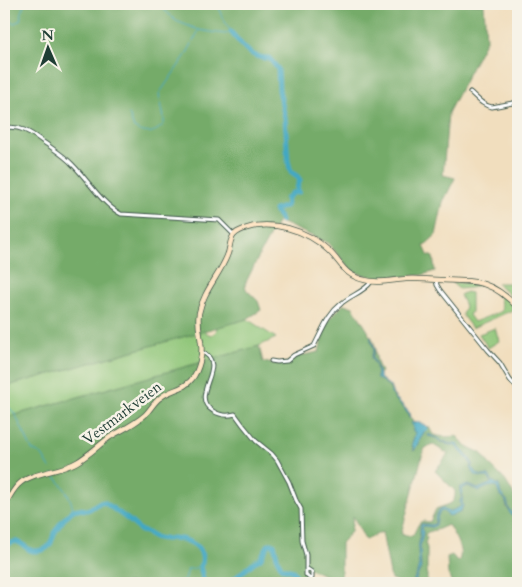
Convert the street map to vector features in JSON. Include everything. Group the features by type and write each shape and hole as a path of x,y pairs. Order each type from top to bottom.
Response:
{"street":[{"path":"470,92 487,106 492,107 518,102"},
{"path":"4,128 22,128 30,132 67,159 110,206 122,214 219,220 234,235 244,229 259,226 274,226 293,230 325,247 342,268 358,278 371,282 413,279 466,281 487,285 502,292 518,308"},
{"name":"Vestmarkveien","path":"4,507 13,490 20,482 66,467 78,461 144,416 162,396 187,384 195,375 202,352 198,325 200,308 206,293 227,257 234,235"},
{"path":"436,280 440,290 500,363 518,389"},
{"path":"270,361 287,361 294,355 314,346 329,316 342,302 371,282"},
{"path":"202,352 209,356 212,365 204,392 204,400 207,407 221,415 226,416 234,413 256,441 274,456 289,482 300,509 306,568"}],"green space":[{"path":"4,4 484,4 486,40 448,113 443,175 455,178 443,202 436,235 424,246 428,255 433,257 435,271 422,275 378,279 352,271 328,243 278,221 245,284 246,289 258,301 261,310 247,319 4,387"},
{"path":"452,283 465,283 478,285 459,289"},
{"path":"497,283 518,283 518,303"},
{"path":"466,292 471,293 471,312 469,315 474,322 502,311 499,293 517,308 472,328 462,315 465,306 460,295"},
{"path":"344,304 353,307 372,338 375,346 376,360 381,372 379,374 376,365 372,358 375,349 370,337 374,350 371,358 376,366 377,378 384,382 414,423 413,432 416,432 412,443 413,451 429,426 434,435 457,436 466,446 481,453 505,480 518,502 518,520 509,509 507,500 501,494 499,485 492,481 488,475 478,474 471,467 473,464 471,461 456,444 445,442 446,444 456,446 471,464 470,468 475,475 488,477 492,483 478,489 469,485 459,488 462,496 460,507 449,512 440,509 436,515 435,523 431,525 422,523 420,525 419,565 414,583 402,583 391,579 382,532 365,540 353,516 351,532 341,543 341,580 328,579 326,583 324,583 325,575 304,567 306,583 4,583 4,418 259,346 263,362 274,364 286,363 298,356 319,352 327,323","holes":["428,434 445,442 442,443 436,438 428,436","432,444 448,454 435,471 455,491 454,499 450,504 436,509 430,522 423,521 419,523 412,536 401,534 424,449"]},
{"path":"247,319 276,338 259,346 4,418 4,387 203,331 211,335 216,332 217,327"},
{"path":"495,328 499,341 488,348 479,334"},
{"path":"468,486 480,490 496,486 500,496 505,499 507,508 517,522 518,583 452,583 448,574 447,557 452,555 458,562 460,549 448,525 428,532 425,535 427,538 425,543 427,548 427,583 416,583 421,568 422,527 432,527 440,511 444,511 447,515 461,511 463,506 462,489"}],"water":[{"path":"370,337 375,349 372,357 376,365 380,378 390,386 393,395 409,412 410,418 395,399 391,393 389,387 377,379 376,366 371,358 374,349"},
{"path":"413,421 428,427 428,430 424,432 414,451 412,443 416,432 413,432 411,423 413,422 414,424"},
{"path":"428,434 438,438 442,442 445,441 457,444 473,464 471,467 478,474 482,476 488,475 492,481 499,485 501,494 507,500 509,509 518,520 518,527 517,522 509,512 505,499 500,496 496,486 479,491 468,486 462,489 463,506 461,511 450,516 441,511 436,525 422,527 421,568 416,583 414,583 419,565 418,550 421,524 435,524 436,515 441,508 449,512 460,507 462,496 460,487 469,485 478,489 492,483 488,477 480,477 473,473 470,468 471,464 456,446 446,444 445,442 442,443 436,438 428,436"}],"waterway":[{"path":"4,15 15,23 20,20 24,4"},
{"path":"158,4 176,21 199,30 225,34 231,32 221,15 219,4"},
{"path":"129,114 134,128 143,132 154,132 164,124 159,94 186,55 199,30"},
{"path":"231,32 252,54 262,58 269,58 278,69 279,90 285,118 288,161 291,172 300,180 297,188 299,192 292,193 286,199 286,206 275,210 281,221"},
{"path":"4,404 15,414 32,450 42,455 50,468"},
{"path":"53,474 63,486 73,510"},
{"path":"4,546 16,542 34,551 46,549 50,545 57,529 72,511 78,509 89,510 97,504 104,502 141,531 157,538 173,538 194,544 201,552 202,563 200,566 204,583"},
{"path":"230,583 260,559 269,544 274,544 278,561 282,568 293,571 300,583"},
{"path":"178,583 185,580 188,569 200,566"},
{"path":"19,583 30,580"}]}
